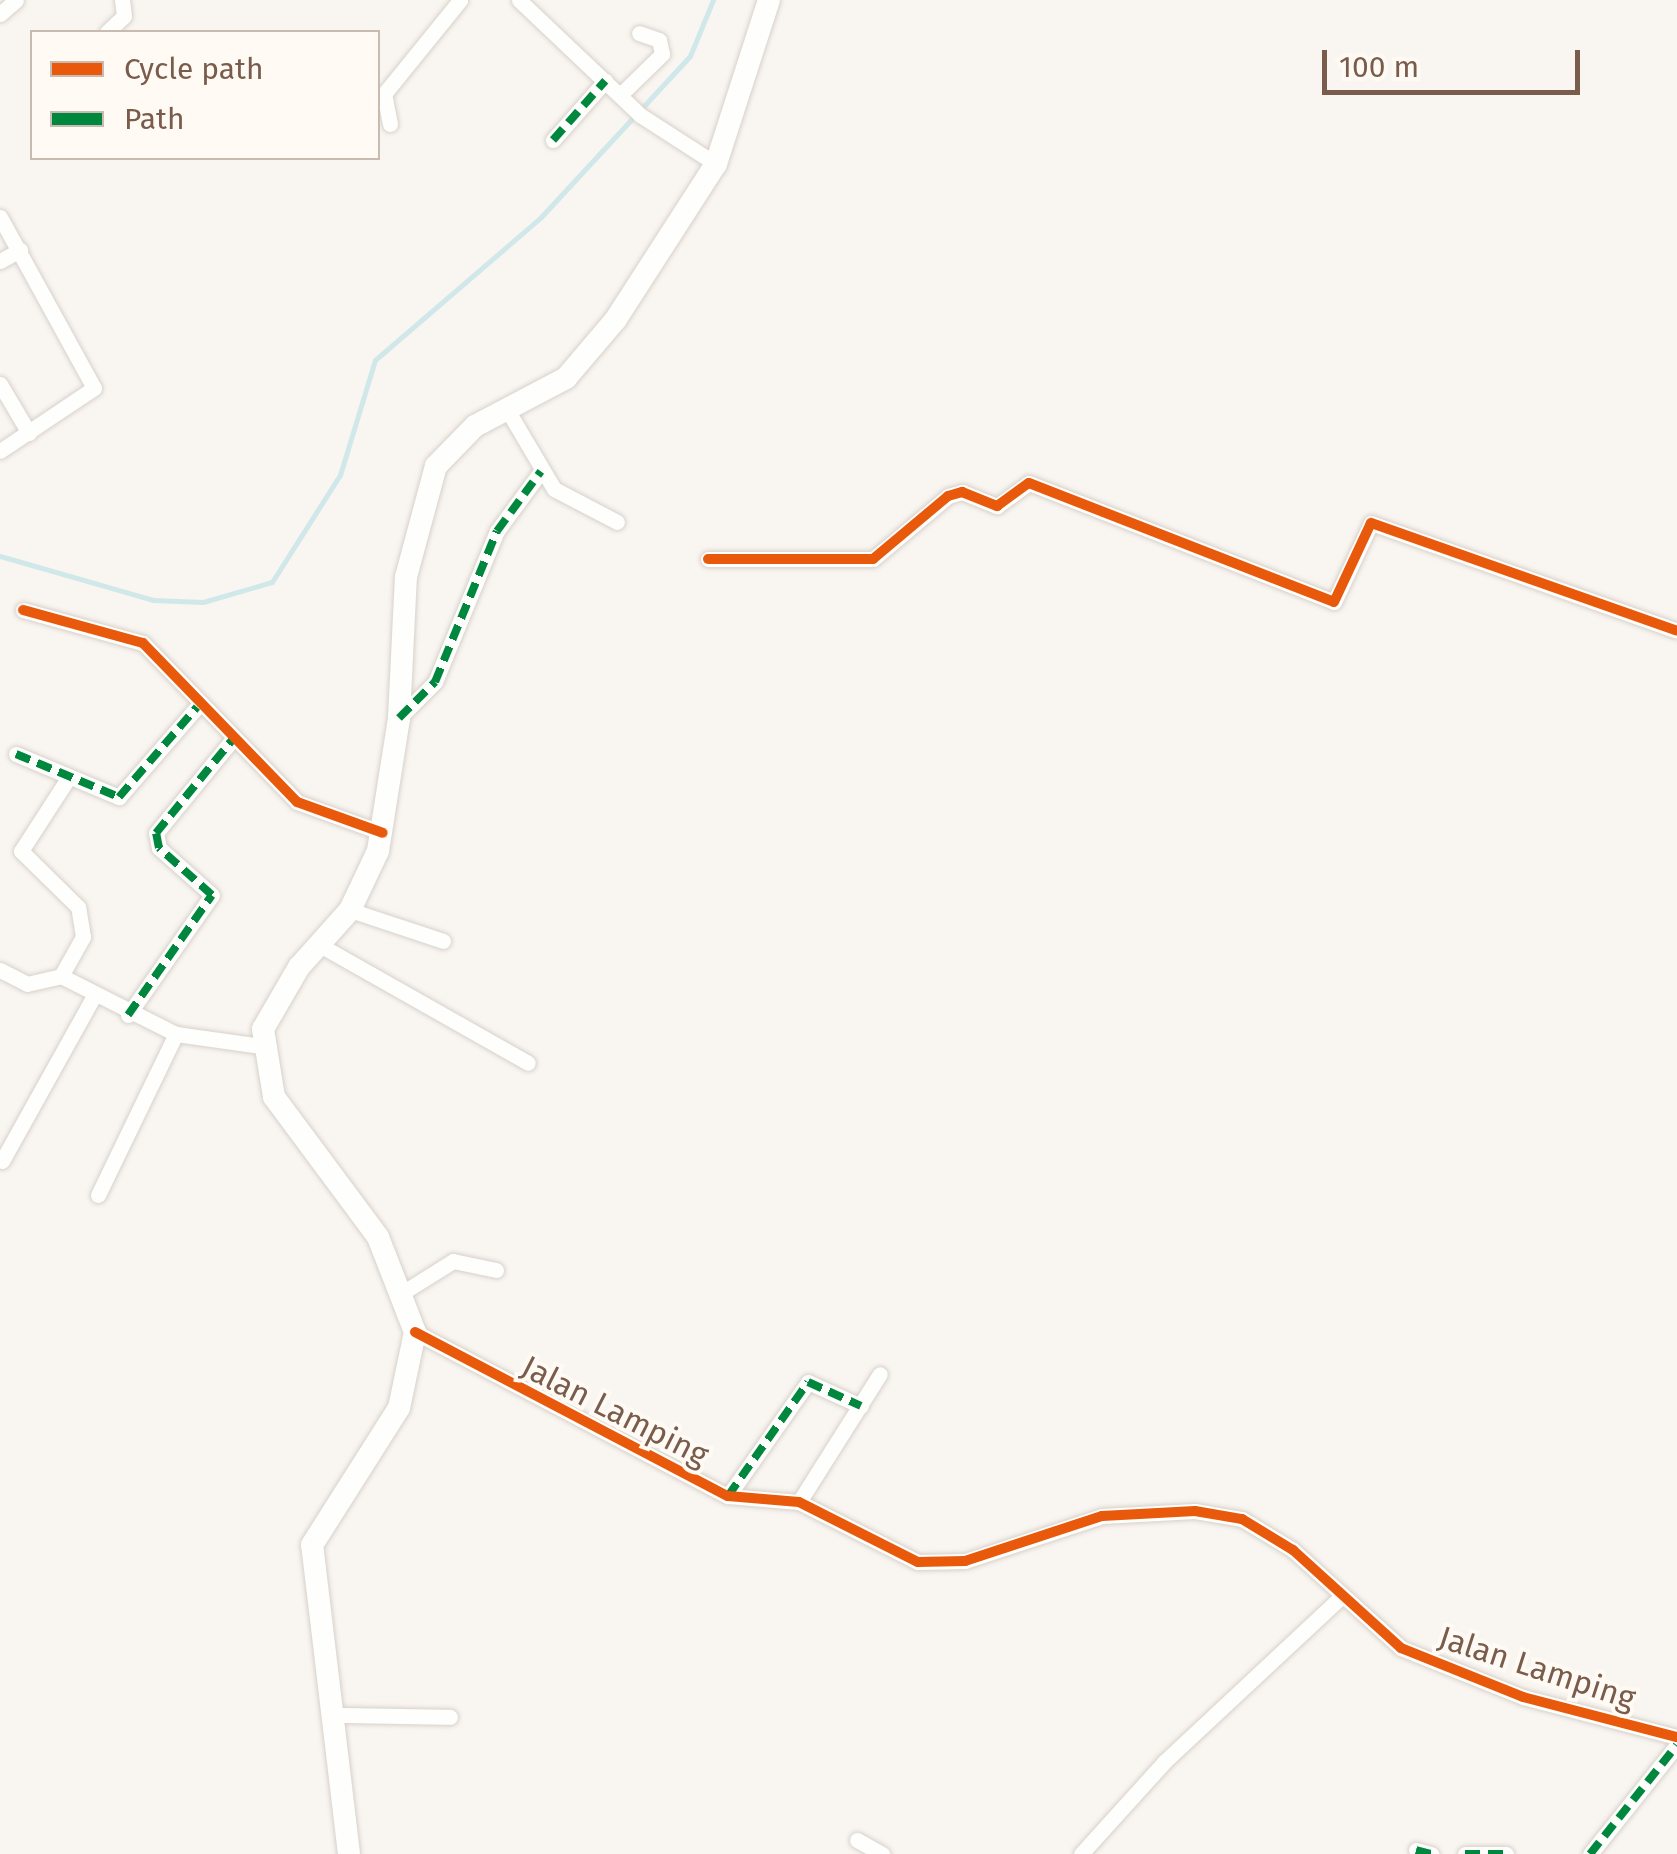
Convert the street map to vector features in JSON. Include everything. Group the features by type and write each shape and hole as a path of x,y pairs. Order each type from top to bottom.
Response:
{"main road":[{"path":"348,1854 338,1715 312,1545 400,1408 415,1332 378,1237 274,1097 261,1046 286,984 326,948 350,910 383,832 400,713 406,577 429,483 460,437 506,406 554,388 584,361 716,164 769,0"}],"street":[{"path":"0,14 16,0"},
{"path":"109,30 124,16 122,0"},
{"path":"390,124 384,94 460,0"},
{"path":"519,0 631,106 716,164"},
{"path":"631,106 662,54 659,40 640,33"},
{"path":"553,140 606,81"},
{"path":"0,217 94,388 0,450"},
{"path":"0,262 20,250"},
{"path":"0,384 29,432"},
{"path":"506,406 541,471 572,501 616,522"},
{"path":"400,713 434,682 496,531 541,471"},
{"path":"708,559 874,559 948,496 962,492 997,506 1029,483 1334,602 1371,523 1677,632"},
{"path":"23,610 143,644 197,707 298,802 383,832"},
{"path":"16,754 104,796 127,793 197,707"},
{"path":"128,1014 212,895 159,848 156,832 233,739"},
{"path":"62,976 84,916 20,851 67,780"},
{"path":"350,910 443,941"},
{"path":"326,948 528,1063"},
{"path":"0,970 26,984 62,976 128,1014 176,1034 261,1046"},
{"path":"2,1161 94,996"},
{"path":"98,1194 176,1034"},
{"path":"402,1293 453,1261 496,1270"},
{"name":"Jalan Lamping","path":"415,1332 728,1496 798,1502 895,1554 944,1564 1102,1516 1220,1514 1276,1537 1340,1598 1434,1664 1677,1737"},
{"path":"798,1502 880,1374"},
{"path":"728,1496 804,1384 825,1384 861,1406"},
{"path":"1082,1854 1164,1762 1340,1598"},
{"path":"338,1715 450,1717"},
{"path":"1590,1854 1677,1745"},
{"path":"857,1840 882,1854"},
{"path":"1465,1854 1506,1854"}],"waterway":[{"path":"0,556 153,600 203,602 272,582 340,475 375,360 541,217 690,56 713,0"}],"marked path":[{"path":"553,140 605,81"},
{"path":"399,718 435,682 497,531 541,471"},
{"path":"16,754 119,797 197,707"},
{"path":"128,1015 212,895 159,848 156,833 233,739"},
{"path":"728,1496 808,1382 861,1406"},
{"path":"1590,1854 1677,1745"},
{"path":"1416,1850 1431,1854"},
{"path":"1465,1854 1506,1854"}],"cycle path":[{"path":"708,559 873,559 948,496 962,492 997,506 1029,483 1334,602 1371,523 1677,631"},
{"path":"23,610 143,643 297,802 383,833"},
{"path":"415,1332 728,1496 799,1502 918,1562 965,1561 1102,1516 1195,1511 1242,1519 1293,1550 1401,1648 1523,1697 1677,1737"}]}
